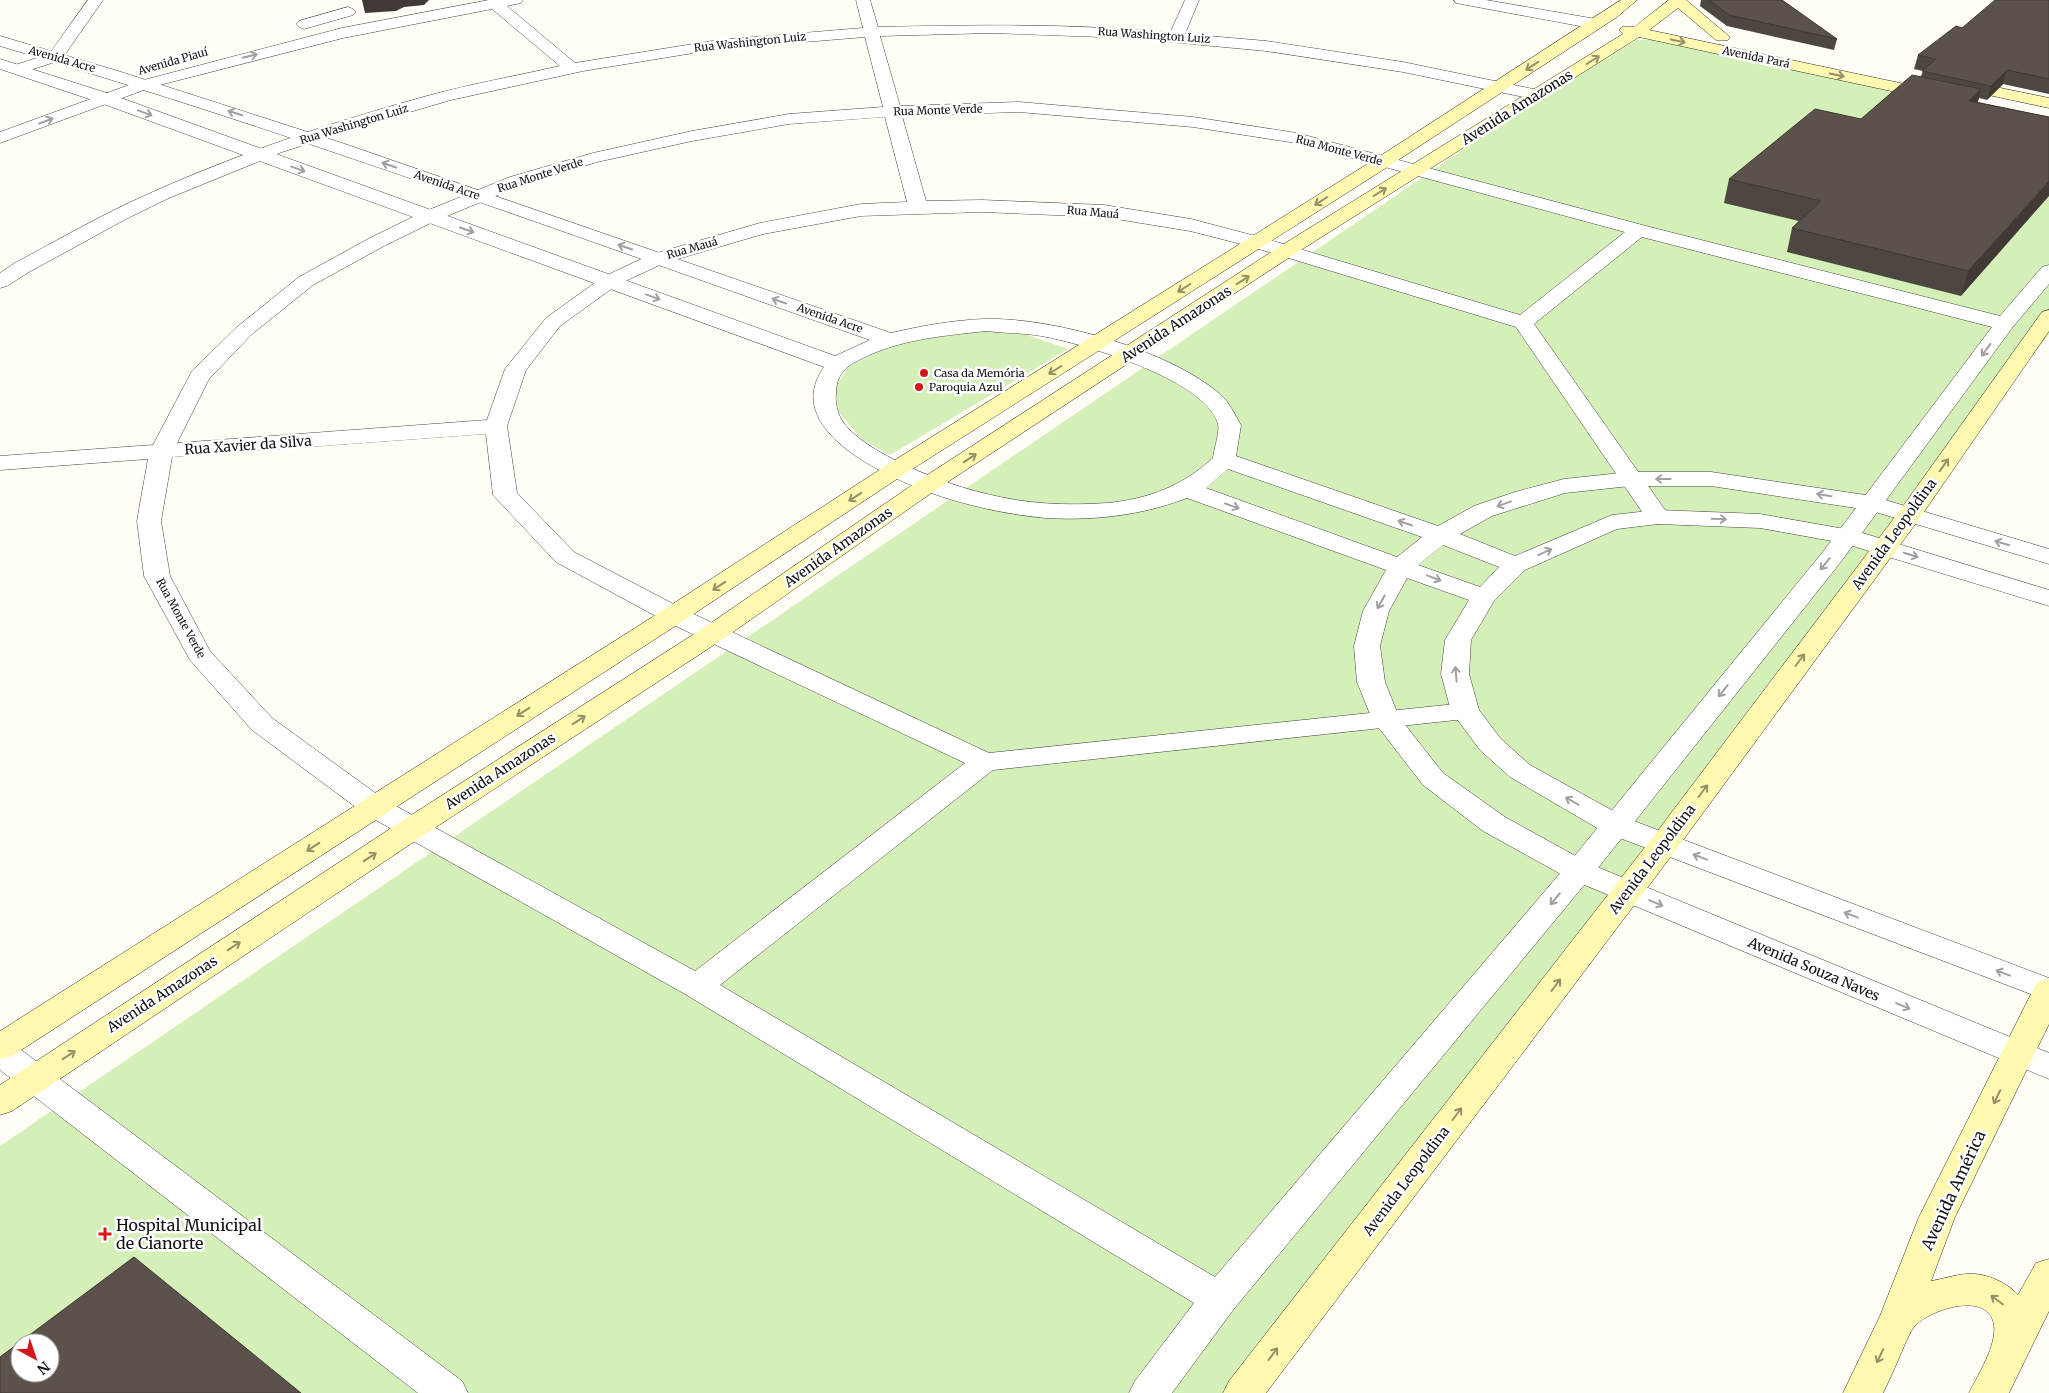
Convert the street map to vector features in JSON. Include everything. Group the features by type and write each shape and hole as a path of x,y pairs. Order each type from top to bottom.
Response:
{"main road":[{"name":"Avenida Amazonas","path":"0,1047 674,616 895,470 1383,162 1612,14 1630,0"},
{"name":"Avenida Amazonas","path":"0,1102 413,828 714,633 929,484 1130,355 1286,251 1637,32 1677,1"},
{"path":"1677,1 1722,36"},
{"name":"Avenida Pará","path":"1612,14 1722,36 1940,86"},
{"name":"Avenida Pará","path":"1596,24 1940,86 2049,103"},
{"name":"Avenida Leopoldina","path":"1243,1393 1664,844 1910,514 2049,316"},
{"name":"Avenida América","path":"1863,1393 1899,1316 1937,1217 2033,1060 2049,990"},
{"path":"1989,1393 2013,1342 2049,1274"},
{"path":"1899,1316 1926,1298 1967,1288 1985,1292 1998,1298 2009,1311 2014,1326 2013,1342"}],"street":[{"path":"18,69 54,57 96,0"},
{"name":"Avenida Piauí","path":"0,138 146,84 342,33 516,0"},
{"path":"863,0 918,206"},
{"path":"1176,36 1192,0"},
{"name":"Avenida Pará","path":"1461,0 1596,24"},
{"name":"Avenida Pará","path":"1543,0 1612,14"},
{"path":"494,3 572,67"},
{"path":"342,33 350,6"},
{"path":"291,28 350,6"},
{"name":"Rua Washington Luiz","path":"2,278 150,199 259,154 308,137 388,112 494,84 572,67 766,38 975,27 1176,36 1274,46 1356,59 1538,95"},
{"name":"Avenida Acre","path":"0,41 146,84 308,137 891,340"},
{"name":"Avenida Piauí","path":"52,99 77,89 167,62"},
{"name":"Avenida Acre","path":"0,64 104,98 837,364"},
{"name":"Rua Monte Verde","path":"1220,1299 697,986 375,807 262,724 199,654 157,576 149,521 160,451 200,376 244,331 306,281 377,242 428,217 516,181 594,158 692,136 788,119 894,111 1019,107 1103,112 1193,122 1297,138 1639,230 2005,324"},
{"name":"Rua Mauá","path":"985,762 714,633 674,616 564,557 505,495 496,426 516,369 554,322 610,281 657,258 760,229 861,210 918,206 982,206 1104,211 1191,225 1256,242 1523,323"},
{"path":"1639,230 1523,323 1658,517"},
{"path":"1150,1393 1220,1299 1579,871 1847,536 2005,324 2049,271"},
{"path":"986,326 1036,329 1096,344 1130,355 1180,377 1214,400 1230,425 1224,460 1186,489 1155,500 1109,510 1057,512 995,503 929,484 895,470 847,440 826,411 824,387 837,364 863,350 891,340 940,330 986,326"},
{"name":"Rua Xavier da Silva","path":"0,463 496,426"},
{"path":"1224,460 1440,535 1516,565"},
{"path":"1401,566 1440,535 1483,511 1523,497 1564,486 1630,479 1711,479 1872,503 2049,557"},
{"path":"1186,489 1484,597"},
{"path":"2049,598 1847,536 1760,521 1658,517 1612,522 1516,565 1484,597 1458,640 1454,674 1465,711 1490,744 1520,771 1615,825 2049,990"},
{"name":"Avenida Souza Naves","path":"1401,566 1376,611 1367,646 1371,682 1386,719 1433,779 1494,824 1579,871 2033,1060"},
{"path":"697,986 985,762 1465,711"},
{"path":"0,1052 448,1393"}],"green space":[{"path":"1637,40 1653,40 2049,125 2049,334 1242,1393 0,1393 0,1146 1542,96"},
{"path":"987,330 1027,335 1068,349 890,455 861,439 838,411 835,388 849,366 896,343"}],"building":[{"path":"1709,0 1782,0 1837,39 1729,15"},
{"path":"1995,0 2049,0 2049,79 2007,70 1991,86 1922,71 1936,59 1918,55 1956,26 1962,28"},
{"path":"1912,75 1981,89 1969,101 2049,117 2049,181 1968,271 1792,228 1821,201 1729,179 1815,109 1861,119"},
{"path":"134,1257 301,1393 0,1393 0,1357 10,1350 10,1383 60,1383 60,1333 32,1333"}],"place":[{"name":"Casa da Memória","path":"924,373"},
{"name":"Paroquia Azul","path":"919,387"},
{"name":"Hospital Municipal de Cianorte","path":"105,1234"}]}
